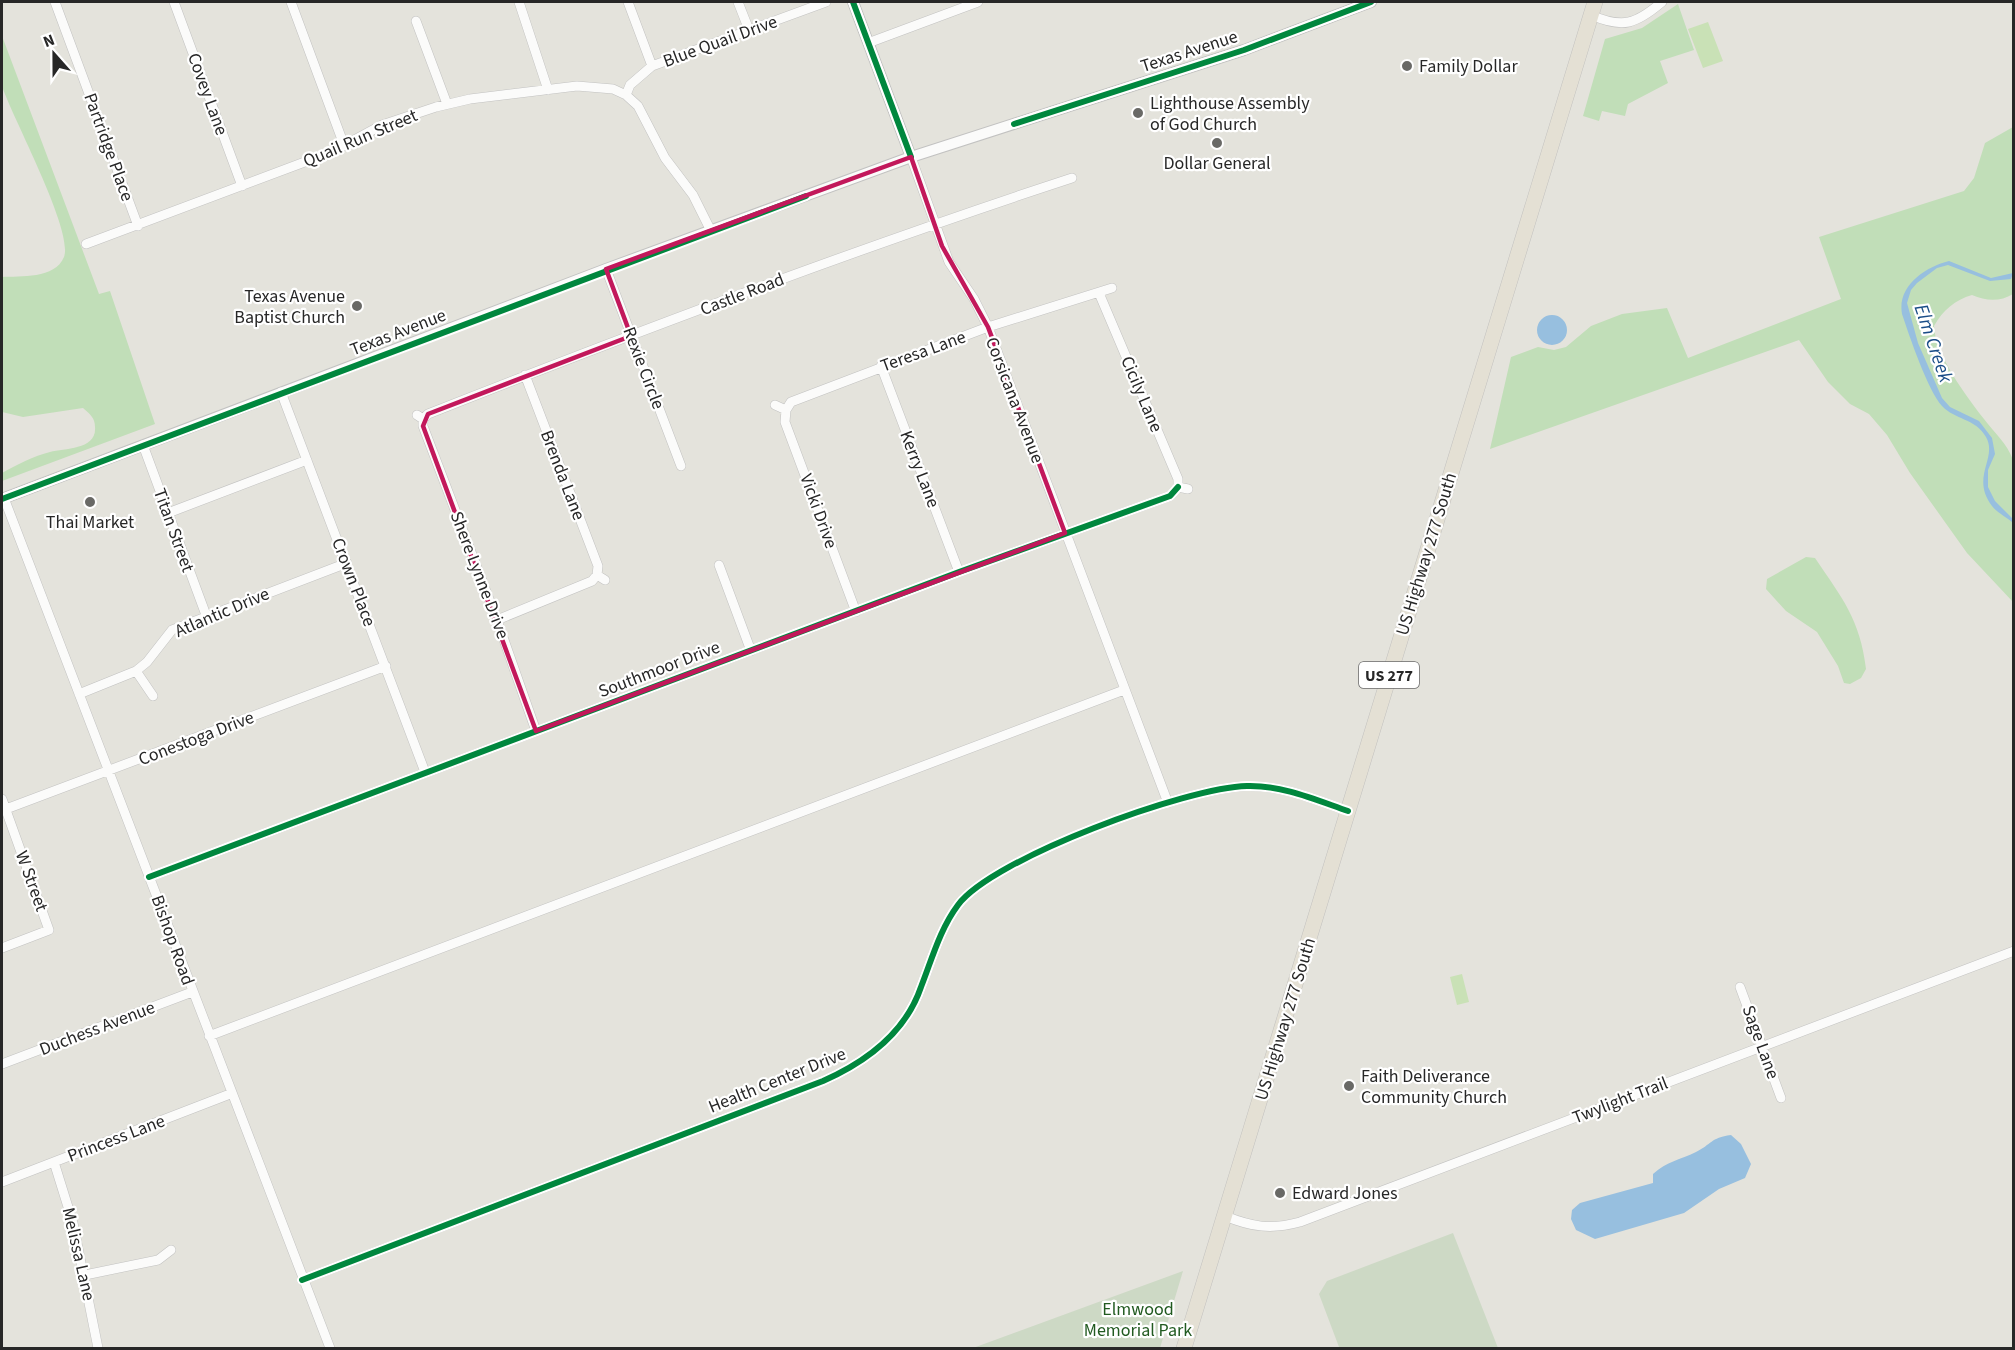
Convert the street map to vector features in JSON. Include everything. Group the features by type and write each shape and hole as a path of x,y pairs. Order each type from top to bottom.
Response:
{"highway":[{"name":"US Highway 277 South","path":"1184,1348 1593,8"}],"street":[{"name":"Partridge Place","path":"55,2 138,226"},
{"name":"Covey Lane","path":"174,2 242,186"},
{"path":"291,2 344,145"},
{"path":"519,2 548,90"},
{"path":"628,2 652,66"},
{"path":"738,2 749,30"},
{"name":"Blue Quail Drive","path":"626,95 630,85 652,66 826,2"},
{"name":"Corsicana Avenue","path":"853,2 933,224 949,262 974,299 988,327 1168,803"},
{"path":"868,43 978,2"},
{"name":"Texas Avenue","path":"3,498 606,269 910,157 1244,50 1371,2"},
{"path":"1593,8 1615,24 1630,23 1643,18 1662,2"},
{"path":"416,21 447,104"},
{"name":"Quail Run Street","path":"86,244 138,226 344,145 382,125 447,104 548,90 598,86 626,95"},
{"path":"626,95 645,116 665,158 693,195 711,231"},
{"name":"Castle Road","path":"420,417 525,375 933,224 1072,178"},
{"name":"Rexie Circle","path":"606,269 681,466"},
{"name":"Teresa Lane","path":"786,410 791,402 881,366 988,327 1112,288"},
{"name":"Cicily Lane","path":"1099,293 1183,488"},
{"name":"Kerry Lane","path":"881,366 959,572"},
{"name":"Brenda Lane","path":"497,620 601,578 525,375"},
{"name":"Crown Place","path":"281,392 425,772"},
{"path":"775,405 786,410"},
{"name":"Vicki Drive","path":"786,410 785,422 856,612"},
{"name":"Shere Lynne Drive","path":"420,417 497,620 536,731"},
{"name":"Titan Street","path":"143,445 206,615"},
{"path":"168,513 307,460"},
{"name":"Southmoor Drive","path":"149,877 959,572 1170,496 1183,488"},
{"name":"Bishop Road","path":"3,498 330,1348"},
{"name":"Atlantic Drive","path":"79,694 136,671 147,662 172,630 206,615 347,563"},
{"path":"719,565 751,651"},
{"name":"Conestoga Drive","path":"6,809 386,666"},
{"path":"136,671 153,696"},
{"path":"209,1036 1125,690"},
{"name":"Health Center Drive","path":"302,1280 847,1071 870,1057 906,1019 921,990 946,925 959,904 976,886 1014,863 1057,844 1198,793 1248,786 1280,789 1348,811"},
{"name":"W Street","path":"2,799 49,930 2,948"},
{"name":"Twylight Trail","path":"1224,1216 1264,1228 1300,1222 2013,951"},
{"name":"Sage Lane","path":"1740,987 1781,1098"},
{"name":"Duchess Avenue","path":"2,1065 192,992"},
{"name":"Princess Lane","path":"2,1182 231,1094"},
{"name":"Melissa Lane","path":"54,1162 74,1223 98,1348"},
{"path":"85,1275 158,1260 171,1250"}],"highlighted area":[{"path":"911,157 942,246 988,327 1065,533 536,731 423,426 428,414 631,336 606,269"}],"green space":[{"path":"1678,4 1694,50 1660,61 1668,83 1628,104 1625,116 1602,111 1599,121 1583,116 1605,39 1642,28"},
{"path":"1708,22 1723,61 1703,68 1688,29"},
{"path":"2,36 99,294 110,291 155,424 2,481 2,473 25,461 50,452 86,444 94,435 95,424 90,414 83,408 23,417 2,412 2,277 36,275 53,269 64,257 65,243 51,200 2,86"},
{"path":"2013,127 2013,294 1998,299 1972,295 1966,297 1950,306 1934,326 1940,350 1953,375 2004,444 2013,460 2013,602 1967,553 1910,473 1887,435 1869,414 1850,404 1828,382 1799,340 1490,449 1511,357 1538,347 1554,350 1566,347 1591,326 1622,314 1667,308 1688,358 1841,299 1819,237 1964,191 1974,178 1985,143"},
{"path":"1806,557 1815,558 1834,585 1859,636 1866,669 1861,678 1850,684 1844,683 1838,666 1817,632 1786,611 1766,589 1767,579"},
{"path":"1462,974 1469,1002 1457,1005 1450,977"},
{"path":"1453,1233 1498,1348 1336,1348 1339,1347 1319,1294 1327,1281"},
{"name":"Elmwood Memorial Park","path":"1183,1271 1160,1348 973,1348"}],"water":[{"path":"1949,261 1991,278 2013,273 2011,279 1990,281 1948,265 1937,268 1911,290 1907,303 1918,343 1942,398 1950,407 1979,421 1992,438 1995,454 1988,470 1988,487 1995,501 2013,519 2013,523 1994,508 1986,496 1983,486 1989,445 1986,437 1976,426 1947,411 1937,399 1919,362 1902,314 1904,295 1915,279 1931,268"},
{"path":"1552,315 1563,319 1567,330 1563,341 1552,345 1541,341 1537,330 1541,319"},
{"path":"1731,1135 1741,1144 1751,1164 1745,1178 1719,1189 1684,1213 1595,1239 1576,1230 1571,1219 1572,1210 1580,1203 1653,1183 1653,1174 1663,1166 1696,1152 1715,1140"}],"cycle path":[{"path":"853,2 911,157"},
{"path":"1014,124 1244,50 1371,2"},
{"path":"2,499 806,196"},
{"path":"149,877 959,572 1170,496 1178,487"},
{"path":"302,1280 823,1081 854,1065 882,1044 905,1019 914,1004 941,934 958,905 978,886 1049,847 1139,812 1219,789 1247,786 1273,788 1348,811"}],"place":[{"name":"Family Dollar","path":"1407,66"},
{"name":"Lighthouse Assembly of God Church","path":"1138,113"},
{"name":"Dollar General","path":"1217,143"},
{"name":"Texas Avenue Baptist Church","path":"357,306"},
{"name":"Thai Market","path":"90,502"},
{"name":"Faith Deliverance Community Church","path":"1349,1086"},
{"name":"Edward Jones","path":"1280,1193"}],"water label":[{"name":"Elm Creek","path":"1934,343"}]}
